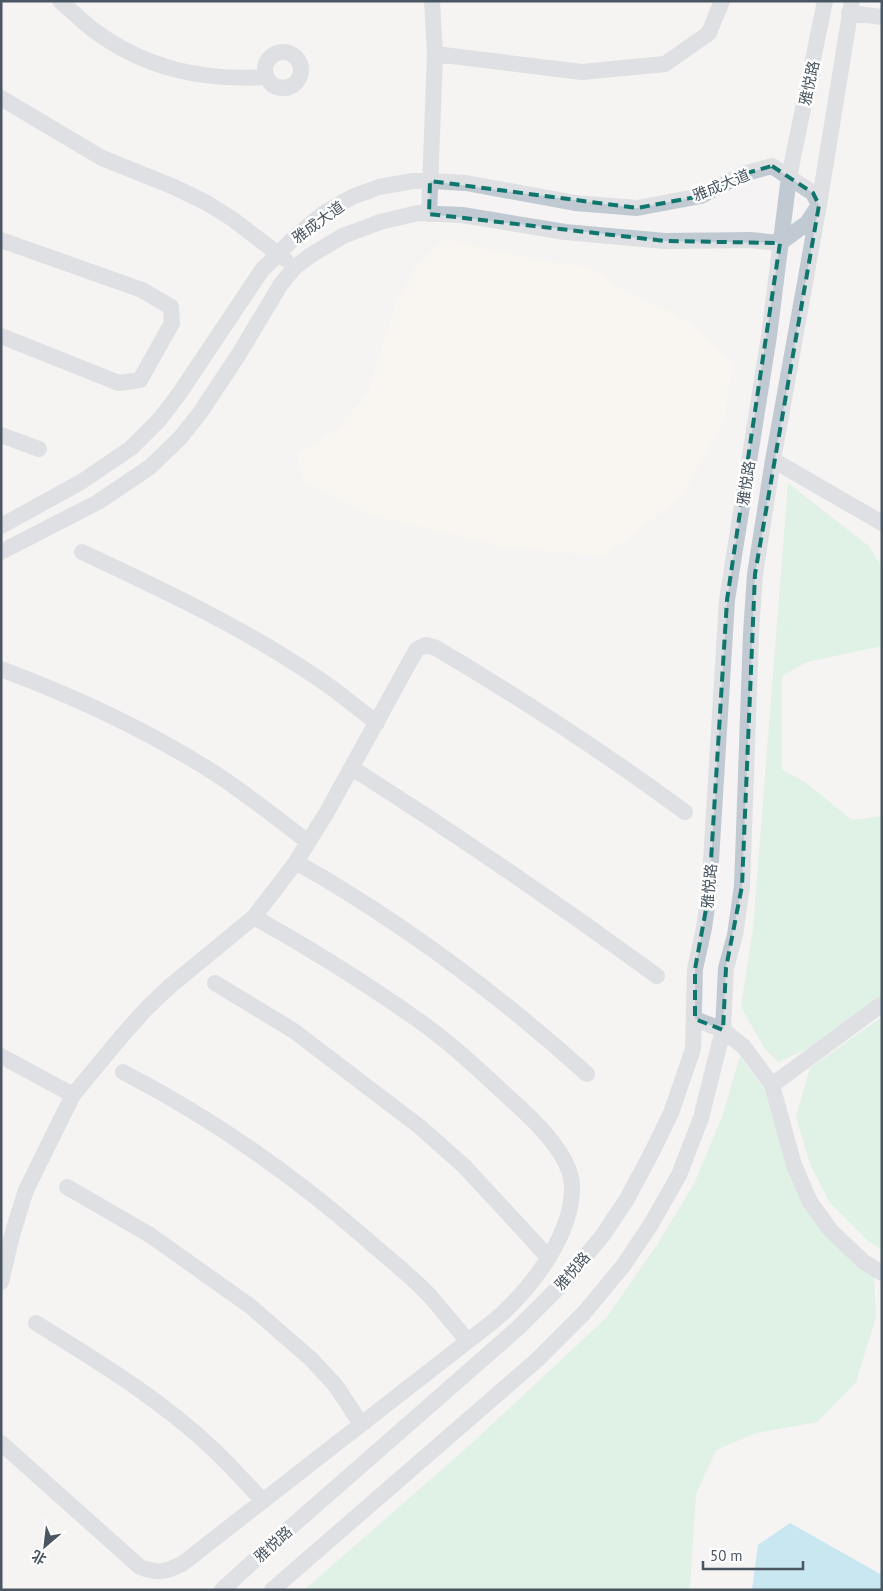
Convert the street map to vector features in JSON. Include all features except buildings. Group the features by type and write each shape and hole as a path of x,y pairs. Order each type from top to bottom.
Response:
{"street":[{"path":"60,1 92,28 115,44 144,60 183,72 244,78 266,77"},
{"path":"429,214 435,54 432,1"},
{"path":"435,54 582,72 665,64 709,33 722,1"},
{"name":"雅悦路","path":"222,1590 283,1534 518,1328 564,1282 597,1242 627,1199 671,1113 693,1049 695,970 709,893 727,600 769,336 789,176 825,1"},
{"path":"850,7 882,18"},
{"name":"雅悦路","path":"272,1590 538,1359 584,1313 623,1266 650,1226 679,1175 701,1118 723,1030 726,968 735,934 742,886 755,574 773,460 819,206 850,7"},
{"path":"1,98 102,158 174,187 205,202 231,218 295,267"},
{"name":"雅成大道","path":"1,526 81,482 131,448 160,419 179,394 262,270 278,253 324,213 352,197 379,188 413,181 466,182 575,202 637,208 701,196 743,174 772,166 813,193 819,206"},
{"path":"1,552 98,502 150,467 180,438 200,413 239,354 281,284 295,267 311,255 358,230 380,222 418,213 462,216 564,232 665,241 750,240 780,243 807,223 819,206"},
{"path":"1,240 142,290 171,308 172,323 140,380 119,383 1,336"},
{"path":"1,435 39,448"},
{"path":"773,460 882,523"},
{"path":"82,552 191,604 264,644 315,676 377,723"},
{"path":"1,1282 12,1235 26,1190 73,1095 146,1010 176,982 254,918 296,862 352,768 408,662 417,649 426,645 436,648 512,693 626,769 685,812"},
{"path":"1,669 105,713 164,744 217,774 308,842"},
{"path":"352,768 503,867 657,976"},
{"path":"296,862 347,891 414,936 486,990 587,1074"},
{"path":"1,1443 140,1567 165,1572 182,1564 468,1342 506,1310 534,1279 549,1258 570,1208 572,1184 566,1162 551,1142 523,1111 416,1018 330,962 254,918"},
{"path":"215,983 294,1031 420,1128 464,1166 549,1258"},
{"path":"772,1085 882,1004"},
{"path":"695,1019 723,1030 744,1047 772,1085 794,1165 810,1202 831,1232 864,1262 882,1273"},
{"path":"1,1056 73,1095"},
{"path":"123,1072 169,1096 229,1133 285,1172 336,1213 428,1294 468,1342"},
{"path":"67,1186 150,1235 250,1306 317,1366 336,1386 362,1424"},
{"path":"36,1323 113,1371 160,1405 212,1448 263,1501"}],"highlighted area":[{"path":"772,166 813,193 819,205 755,574 742,886 726,968 723,1030 695,1019 695,969 709,893 727,600 780,243 665,241 429,214 430,181 637,208 701,196 743,174"}],"shaded area":[{"path":"444,239 534,259 590,267 629,294 674,313 709,338 732,366 725,417 683,496 604,556 503,547 371,515 304,481 297,454 335,431 368,393 396,303 414,269"}],"green space":[{"path":"788,483 870,547 882,568 882,646 807,662 782,676 782,770 805,782 852,820 882,816 882,996 819,1041 778,1062 765,1049 741,1007 753,929"},
{"path":"882,1017 882,1250 868,1241 830,1203 810,1164 796,1117 810,1068"},
{"path":"740,1056 766,1092 803,1205 837,1248 874,1277 876,1317 856,1382 817,1422 756,1433 716,1450 696,1494 689,1590 304,1590 471,1444 606,1318 657,1245 694,1184 722,1117"}],"water":[{"path":"790,1523 882,1575 882,1590 752,1590 758,1545"}]}
